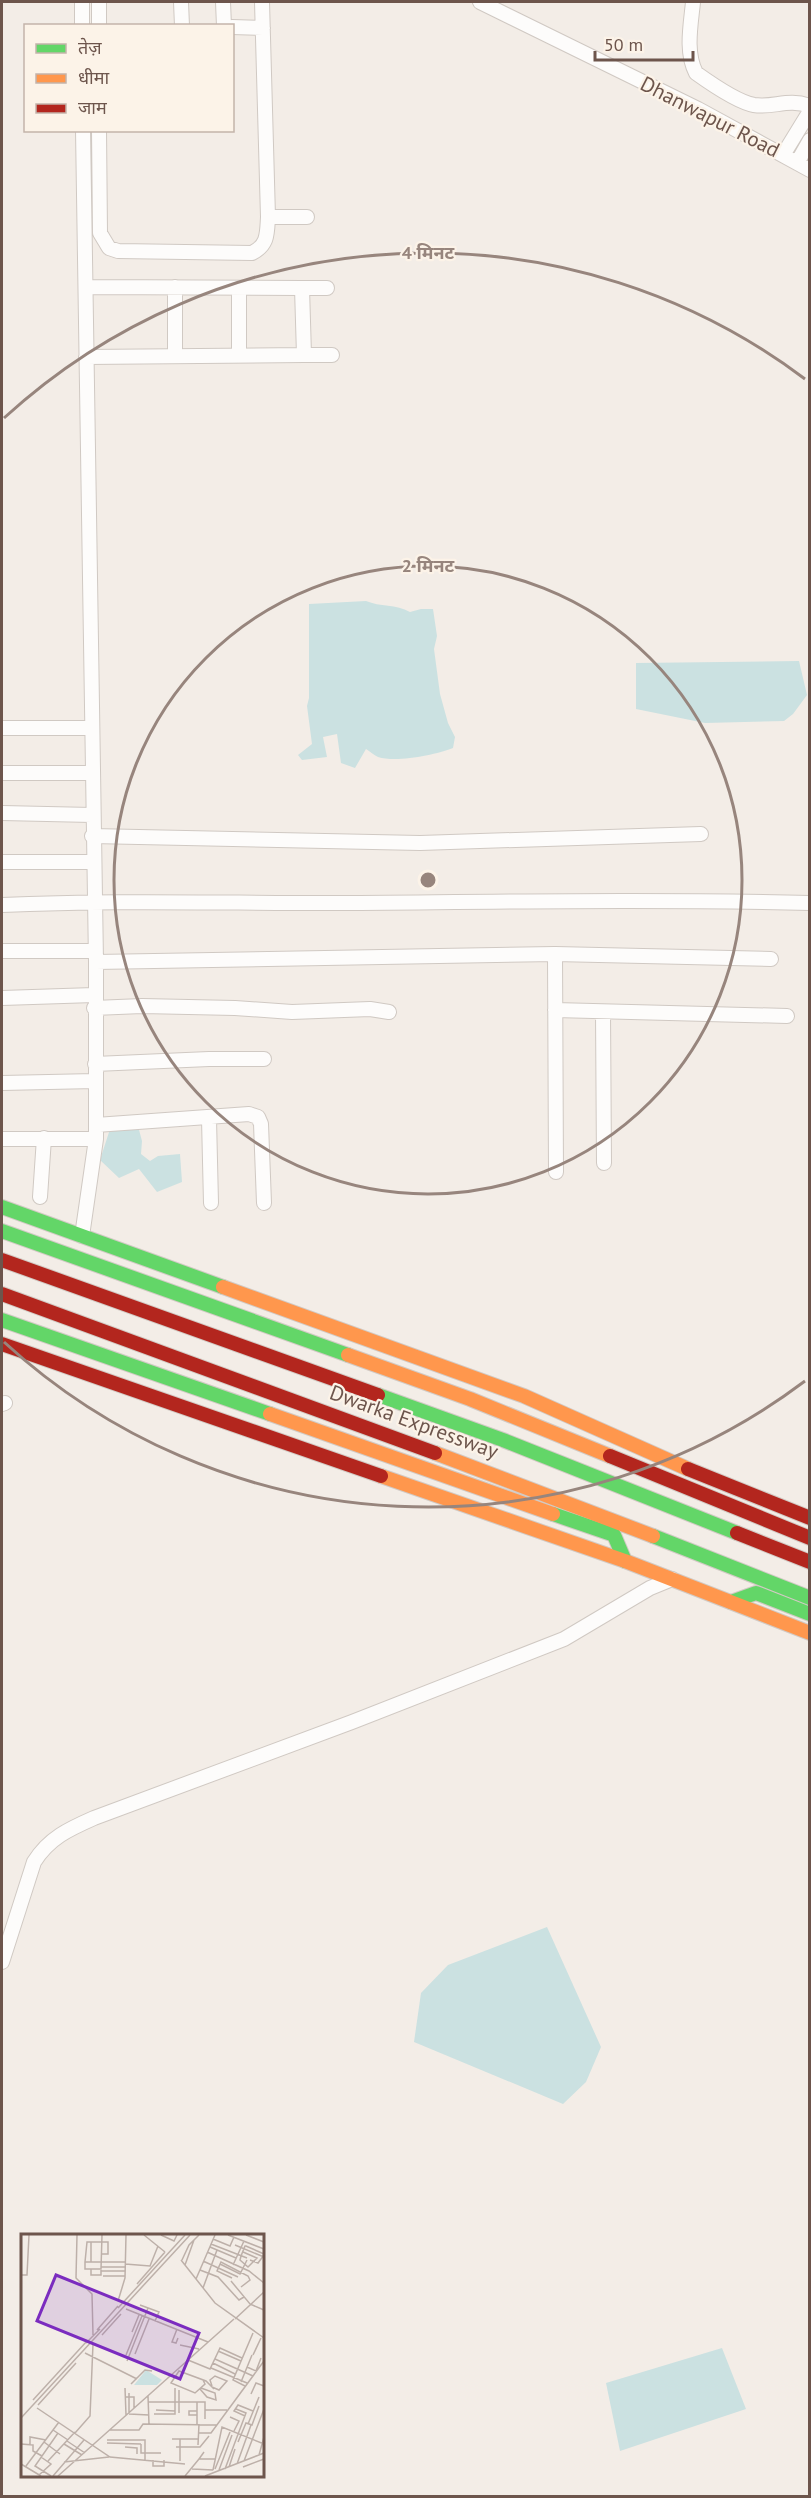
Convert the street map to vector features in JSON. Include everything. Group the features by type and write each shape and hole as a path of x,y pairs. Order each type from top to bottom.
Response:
{"main road":[{"path":"2,1207 524,1396 706,1477 810,1518"},
{"path":"2,1231 470,1399 810,1538"},
{"name":"Dwarka Expressway","path":"2,1260 503,1440 810,1562"},
{"name":"Dwarka Expressway","path":"2,1294 544,1493 810,1598"},
{"path":"2,1320 614,1535 625,1561"},
{"path":"2,1344 625,1561 810,1633"},
{"path":"731,1602 756,1593 810,1614"}],"street":[{"path":"82,2 82,24"},
{"path":"99,2 99,24"},
{"path":"181,2 182,24"},
{"path":"223,2 224,24"},
{"path":"99,132 99,222 100,233 109,248 118,251 252,252 260,249 266,241 268,217 262,2"},
{"name":"Dhanwapur Road","path":"480,2 698,109 803,166"},
{"path":"693,2 689,38 692,65 696,73 744,102 754,105 794,101 810,106"},
{"path":"234,27 263,28"},
{"path":"783,155 810,111"},
{"path":"82,1236 96,1132 83,132"},
{"path":"803,166 810,140"},
{"path":"268,217 308,217"},
{"path":"86,287 327,288"},
{"path":"175,287 176,356"},
{"path":"239,288 239,355"},
{"path":"302,288 304,355"},
{"path":"86,357 332,355"},
{"path":"2,728 91,728"},
{"path":"2,773 92,773"},
{"path":"2,813 92,814"},
{"path":"92,836 420,843 701,834"},
{"path":"2,862 93,862"},
{"path":"2,905 93,901 810,903"},
{"path":"2,951 95,956 555,954 771,959"},
{"path":"555,954 556,1172"},
{"path":"2,998 292,1012 370,1009 389,1012"},
{"path":"555,1010 787,1016"},
{"path":"603,1013 604,1163"},
{"path":"95,1064 264,1059"},
{"path":"2,1083 95,1081"},
{"path":"2,1139 44,1138 249,1114 258,1117 261,1124 264,1203"},
{"path":"209,1119 211,1203"},
{"path":"40,1197 44,1138"},
{"path":"2,1962 34,1862 44,1848 60,1833 564,1639 650,1588 672,1579"}],"shaded area":[{"path":"366,601 410,612 433,609 437,636 434,649 440,694 448,723 455,737 453,748 405,759 378,757 366,749 355,768 341,763 337,734 323,737 327,757 302,760 298,755 312,744 307,706 309,698 309,604"},
{"path":"799,661 807,695 793,714 784,721 705,723 636,709 636,663"},
{"path":"111,1126 138,1126 142,1141 141,1154 150,1161 158,1156 180,1154 182,1182 157,1192 139,1169 119,1178 100,1160"},
{"path":"547,1927 601,2047 586,2082 563,2104 414,2042 421,1993 448,1965"},
{"path":"722,2348 746,2409 620,2451 606,2383"}],"traffic: fast":[{"path":"2,1207 223,1287"},
{"path":"2,1231 348,1355"},
{"path":"2,1320 270,1414"},
{"path":"378,1395 503,1440 737,1533"},
{"path":"553,1514 614,1535 625,1561"},
{"path":"653,1536 810,1598"},
{"path":"731,1602 756,1593 810,1614"}],"traffic: slow":[{"path":"223,1287 524,1396 688,1469"},
{"path":"348,1355 470,1399 610,1456"},
{"path":"270,1414 553,1514"},
{"path":"435,1453 653,1536"},
{"path":"381,1476 625,1561 810,1633"}],"traffic: jam":[{"path":"2,1260 378,1395"},
{"path":"2,1294 435,1453"},
{"path":"2,1344 381,1476"},
{"path":"610,1456 810,1538"},
{"path":"688,1469 810,1518"},
{"path":"737,1533 810,1562"}]}
